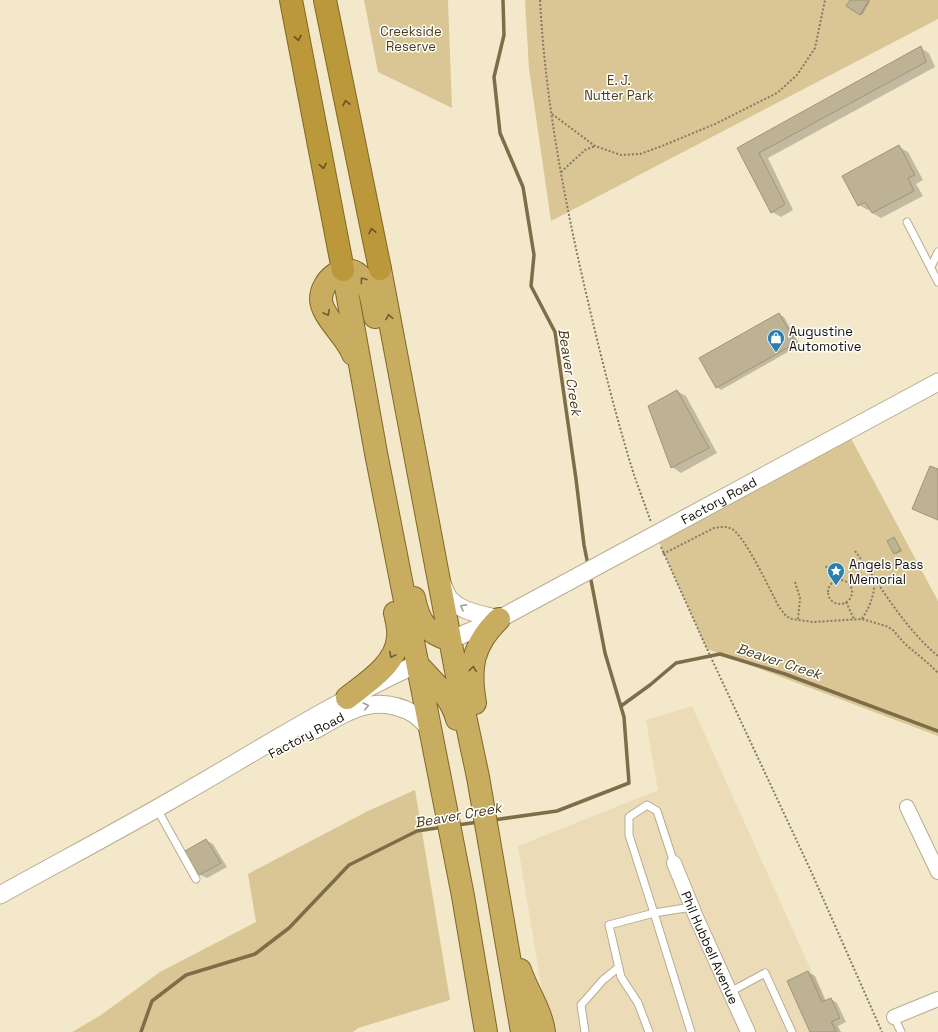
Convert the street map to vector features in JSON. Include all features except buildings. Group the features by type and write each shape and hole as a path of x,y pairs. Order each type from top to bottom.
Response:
{"highway":[{"path":"291,0 343,270 376,453 430,729 465,780"},
{"path":"325,0 380,269 461,697 465,780 482,864 481,935 497,1032"},
{"path":"361,374 351,348 327,315 321,300 324,288 331,278 343,270 349,270 359,274 366,284 371,296 416,530 438,575"},
{"path":"347,296 362,332 416,608 420,619 428,629 438,636 450,640"},
{"path":"348,698 384,668 396,647 398,638 397,623 369,476 376,453"},
{"path":"465,780 472,667 482,639 499,619"},
{"path":"418,664 445,693 456,717 465,780 482,864 525,984 539,1012 544,1032"},
{"path":"475,1032 464,980 482,864"},
{"path":"504,922 522,1032"},
{"path":"470,936 486,1032"}],"street":[{"name":"Factory Road","path":"450,640 499,619 551,592 938,382"},
{"path":"438,575 450,598 459,606 472,612 499,619"},
{"name":"Factory Road","path":"0,895 180,795 348,698 378,682 418,664"},
{"name":"Factory Road","path":"180,795 215,784 333,720 367,704 385,704 398,707 414,715 430,729"},
{"path":"907,807 938,872"},
{"name":"Phil Hubbell Avenue","path":"674,864 692,908 748,1032"},
{"path":"894,1017 938,999"}],"lane":[{"path":"907,222 938,282"},
{"path":"931,267 938,252"},
{"path":"674,864 657,810 647,804 629,817 629,835 691,1032"},
{"path":"157,808 196,879"},
{"path":"649,1032 638,1003 621,977 609,925 654,913 692,908"},
{"path":"584,1032 581,1005 603,980 619,967"},
{"path":"730,992 765,973 792,1032"},
{"path":"894,1017 901,1032"}],"path":[{"path":"540,0 551,113 566,201 611,394 630,462 651,522"},
{"path":"551,113 595,146 621,155 640,154 662,146 715,124 777,94 797,75 815,48 825,0"},
{"path":"561,172 585,150 595,146"},
{"path":"663,554 714,528 721,526 732,529 742,538 782,612 786,616 792,619 820,622 862,619 875,623 893,630 905,644 930,664 938,673"},
{"path":"659,543 714,665 810,869 882,1032"},
{"path":"855,551 898,612 928,648 938,656"},
{"path":"826,566 835,581"},
{"path":"862,619 870,606 874,595 875,578"},
{"path":"843,580 850,585 852,592 851,596 846,602 838,604 830,599 828,595 829,587 835,581 843,580"},
{"path":"795,582 800,598 798,620"},
{"path":"846,602 854,619"}],"shaded area":[{"path":"692,706 839,1032 549,1032 518,846 658,790 646,720"}],"green space":[{"name":"Creekside Reserve","path":"364,0 448,0 452,108 378,72"},
{"name":"E. J. Nutter Park","path":"525,0 938,0 938,19 551,221 529,69"},
{"path":"847,431 938,601 938,736 707,649 656,535"},
{"path":"415,790 450,1000 358,1028 353,1032 72,1032 101,1015 160,972 256,922 248,874 368,811"}],"waterway":[{"name":"Beaver Creek","path":"503,0 504,35 494,77 500,133 523,187 534,255 531,286 555,332 588,565"},
{"name":"Beaver Creek","path":"493,820 557,811 629,783 624,717 605,653 590,575"},
{"name":"Beaver Creek","path":"621,706 650,685 676,663 720,654 785,674 938,731"},
{"name":"Beaver Creek","path":"457,825 479,822"},
{"name":"Beaver Creek","path":"141,1032 152,1001 186,975 255,954 289,928 349,865 417,831 443,827"}],"place":[{"name":"Augustine Automotive","path":"776,353"},
{"name":"Angels Pass Memorial","path":"836,586"}]}
